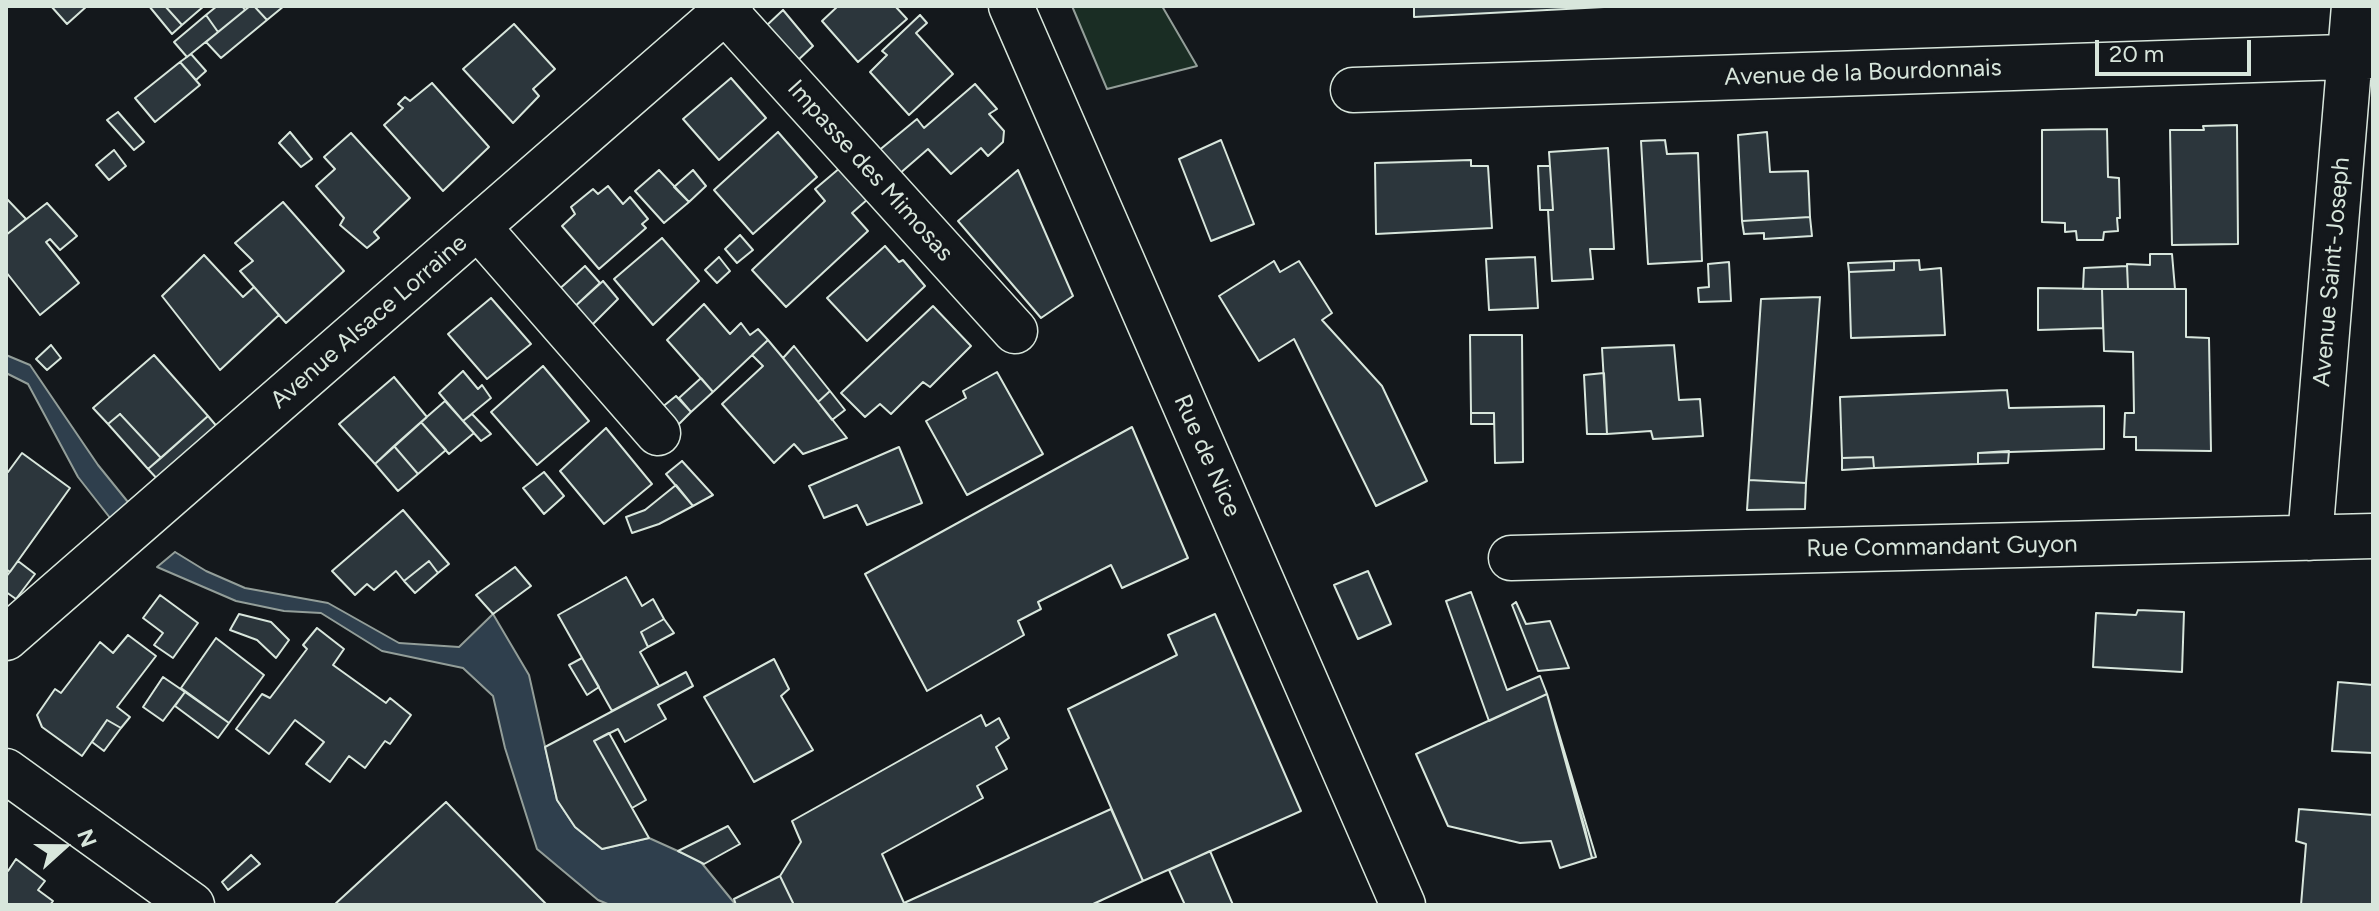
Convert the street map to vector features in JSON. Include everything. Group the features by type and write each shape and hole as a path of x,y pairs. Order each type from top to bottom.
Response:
{"street":[{"name":"Rue de Nice","path":"1011,6 1403,905"},
{"name":"Avenue Saint-Joseph","path":"2310,538 2361,56 2354,6"},
{"name":"Avenue Alsace Lorraine","path":"6,638 728,9"},
{"name":"Impasse des Mimosas","path":"728,9 1015,331"},
{"name":"Avenue de la Bourdonnais","path":"1353,90 2361,56"},
{"path":"478,227 658,433"},
{"name":"Rue Commandant Guyon","path":"1511,558 2373,536"},
{"path":"6,771 192,905"}],"green space":[{"path":"1072,6 1162,6 1197,66 1107,89"}],"water":[{"path":"6,355 30,365 98,465 132,507 114,523 78,477 28,384 6,373"},
{"path":"175,552 206,571 245,588 328,603 399,643 459,647 493,614 529,675 557,800 575,827 602,849 649,838 700,861 736,905 610,905 598,900 537,849 505,748 493,696 463,668 382,651 321,613 284,611 236,601 157,567"}],"building":[{"path":"51,6 87,6 67,24"},
{"path":"149,6 165,6 182,25 172,34"},
{"path":"165,6 204,6 182,25"},
{"path":"217,6 242,6 245,10 218,32 206,15"},
{"path":"254,6 267,20 221,58 206,42"},
{"path":"254,6 284,6 267,20"},
{"path":"838,6 895,6 907,19 858,62 822,21"},
{"path":"1414,6 1623,6 1414,17"},
{"path":"783,10 813,46 796,62 766,26"},
{"path":"206,15 218,32 187,57 174,42"},
{"path":"920,15 927,23 916,33 953,74 909,115 870,72 887,55 882,51"},
{"path":"514,24 555,69 533,89 539,96 513,123 463,69"},
{"path":"191,54 206,71 196,80 180,62"},
{"path":"180,62 200,85 155,122 135,98"},
{"path":"731,78 766,118 719,160 683,119"},
{"path":"432,83 489,147 443,191 384,125 403,108 398,104 405,97 410,101"},
{"path":"975,84 997,109 989,114 1004,131 1003,142 988,156 981,148 951,174 928,149 898,175 877,152 917,119 924,128"},
{"path":"118,112 144,142 134,150 107,120"},
{"path":"2237,125 2238,244 2172,245 2170,130 2204,130 2203,126"},
{"path":"2107,129 2108,177 2119,178 2118,231 2104,232 2103,240 2077,240 2076,231 2065,232 2065,223 2042,222 2042,130"},
{"path":"290,132 312,159 301,167 279,143"},
{"path":"778,132 817,177 753,234 714,190"},
{"path":"1767,132 1770,172 1808,171 1810,217 1742,221 1738,135"},
{"path":"351,133 410,198 374,232 379,238 367,248 340,225 344,218 316,186 335,169 324,157"},
{"path":"1221,140 1254,224 1211,241 1179,159"},
{"path":"1665,140 1667,154 1698,153 1702,261 1648,264 1641,141"},
{"path":"1608,148 1614,249 1590,249 1593,279 1552,281 1548,210 1553,210 1549,152"},
{"path":"114,150 126,166 109,180 96,165"},
{"path":"1471,160 1471,166 1488,166 1492,228 1376,234 1375,163"},
{"path":"1538,166 1550,166 1553,210 1540,210"},
{"path":"841,167 868,199 852,213 868,231 786,307 752,270 825,201 815,189"},
{"path":"659,170 689,202 664,223 635,191"},
{"path":"693,170 706,186 689,202 674,187"},
{"path":"1018,170 1073,296 1041,318 958,221"},
{"path":"608,186 623,204 630,197 648,219 642,224 646,228 599,269 562,226 575,214 571,207 593,189 598,194"},
{"path":"6,198 26,219 6,235"},
{"path":"283,202 344,271 286,323 240,271 253,261 235,243"},
{"path":"47,203 77,236 60,250 50,239 46,242 79,283 40,315 6,272 6,235"},
{"path":"1810,217 1812,236 1764,239 1764,233 1744,234 1742,221"},
{"path":"740,235 753,250 737,263 725,249"},
{"path":"662,238 699,281 653,325 614,279"},
{"path":"885,246 899,262 903,260 925,286 867,341 827,298"},
{"path":"2150,254 2172,254 2175,289 2128,289 2127,264 2150,265"},
{"path":"204,255 243,297 254,287 279,315 220,370 162,296"},
{"path":"719,257 730,271 717,283 705,270"},
{"path":"1535,257 1538,308 1489,310 1486,259"},
{"path":"1919,260 1920,270 1941,268 1945,335 1851,338 1849,272 1894,270 1894,261"},
{"path":"1274,261 1280,272 1299,261 1332,313 1322,320 1382,386 1427,481 1376,506 1294,339 1259,361 1219,296"},
{"path":"1894,261 1894,270 1849,272 1848,263"},
{"path":"1729,262 1731,301 1699,302 1698,288 1709,287 1708,264"},
{"path":"585,266 600,283 571,310 556,292"},
{"path":"2127,266 2128,289 2083,289 2084,268"},
{"path":"603,281 618,299 589,328 571,310"},
{"path":"2038,288 2102,289 2103,328 2038,330"},
{"path":"2102,289 2186,289 2186,337 2209,338 2211,451 2136,450 2136,437 2124,437 2125,413 2134,413 2133,352 2104,351"},
{"path":"1820,297 1806,483 1749,480 1761,299"},
{"path":"491,298 531,344 487,379 448,334"},
{"path":"704,304 730,334 741,323 750,335 758,329 768,340 713,392 667,340"},
{"path":"933,306 971,346 930,387 923,382 891,414 880,404 865,417 841,393"},
{"path":"1470,335 1522,335 1523,462 1495,463 1494,413 1471,413"},
{"path":"768,340 847,438 803,454 794,444 774,463 722,404 763,366 752,355"},
{"path":"51,345 61,358 47,370 36,359"},
{"path":"1674,345 1679,400 1700,399 1703,436 1653,439 1651,431 1607,434 1602,348"},
{"path":"794,346 830,391 818,402 783,358"},
{"path":"154,355 208,416 161,458 120,414 108,424 93,408"},
{"path":"543,366 589,421 537,465 491,412"},
{"path":"463,371 478,389 482,385 491,398 463,421 439,393"},
{"path":"997,372 1043,454 967,495 926,421 966,398 963,391"},
{"path":"1604,373 1607,434 1587,434 1584,375"},
{"path":"394,377 427,417 375,464 339,424"},
{"path":"701,378 713,392 691,412 679,398"},
{"path":"2007,390 2009,408 2104,406 2104,449 1978,453 1978,464 1874,468 1873,457 1842,458 1840,397"},
{"path":"830,391 845,410 832,420 818,402"},
{"path":"676,396 691,412 677,426 661,408"},
{"path":"445,401 474,433 449,454 421,422"},
{"path":"1471,413 1494,413 1494,424 1471,424"},
{"path":"120,414 161,458 148,469 108,424"},
{"path":"472,414 491,434 481,441 463,421"},
{"path":"208,416 219,429 160,482 148,469"},
{"path":"421,422 446,450 418,474 394,446"},
{"path":"1132,427 1188,558 1122,588 1111,565 1038,602 1041,609 1018,621 1024,635 927,691 865,574"},
{"path":"606,428 652,484 604,524 560,471"},
{"path":"394,446 418,474 398,491 375,464"},
{"path":"899,447 922,503 867,525 857,505 824,518 809,486"},
{"path":"2009,451 2008,463 1978,464 1978,453"},
{"path":"22,453 70,488 10,572 6,569 6,470 8,472"},
{"path":"1873,457 1874,468 1842,470 1842,458"},
{"path":"682,461 713,495 693,506 666,474"},
{"path":"544,472 564,496 544,514 523,488"},
{"path":"1749,480 1806,483 1805,509 1747,510"},
{"path":"676,485 693,506 659,524 632,533 626,517 645,510"},
{"path":"403,510 449,564 438,573 429,561 404,581 396,571 374,590 367,584 355,595 332,571"},
{"path":"18,561 35,574 16,599 6,592 6,577"},
{"path":"429,561 438,573 415,593 404,581"},
{"path":"515,567 531,586 493,614 476,595"},
{"path":"1368,571 1391,624 1358,639 1334,585"},
{"path":"626,577 642,606 653,599 664,619 641,632 648,647 640,652 659,686 612,711 558,615"},
{"path":"1471,592 1507,690 1540,676 1547,694 1489,721 1446,601"},
{"path":"160,595 198,623 173,658 154,645 163,633 143,618"},
{"path":"1516,602 1526,624 1550,621 1569,668 1538,671 1512,605"},
{"path":"2138,610 2184,612 2182,672 2093,667 2096,613 2136,615"},
{"path":"239,614 271,622 289,640 276,658 257,640 230,630"},
{"path":"1215,614 1301,811 1143,881 1068,709 1177,655 1168,635"},
{"path":"664,619 674,633 648,647 641,632"},
{"path":"317,628 344,649 333,665 386,703 390,698 411,715 390,744 385,741 365,768 349,756 330,782 306,764 324,742 295,720 269,754 236,729 262,694 270,698 307,649 303,645"},
{"path":"128,635 156,656 117,707 130,717 121,728 107,720 82,756 42,727 37,715 55,689 61,693 100,642 113,653"},
{"path":"216,638 264,675 229,723 181,688"},
{"path":"582,658 599,687 587,695 569,665"},
{"path":"774,659 789,689 781,696 813,750 754,782 704,697"},
{"path":"686,672 693,686 658,705 666,719 625,742 618,729 594,741 649,838 602,849 575,827 557,800 545,747"},
{"path":"163,677 185,692 163,721 143,707"},
{"path":"2338,682 2373,685 2373,753 2332,751"},
{"path":"185,692 229,723 218,738 175,706"},
{"path":"1547,694 1592,858 1560,868 1551,841 1520,843 1448,826 1416,754"},
{"path":"1547,694 1596,857 1592,858"},
{"path":"981,715 986,726 999,718 1009,738 996,747 1007,769 977,786 983,798 882,854 904,903 1111,809 1143,881 1091,905 794,905 780,876 801,842 792,821"},
{"path":"107,720 121,728 104,751 92,742"},
{"path":"609,733 646,800 632,808 594,741"},
{"path":"446,802 547,905 334,905"},
{"path":"2299,809 2373,815 2373,905 2301,905 2306,844 2296,841"},
{"path":"728,826 740,844 704,864 678,851"},
{"path":"1210,851 1233,905 1185,905 1169,870"},
{"path":"251,855 260,864 228,890 222,882"},
{"path":"16,859 45,881 38,890 53,901 50,905 6,905 6,870"},
{"path":"780,876 794,905 736,905 734,899"}]}
